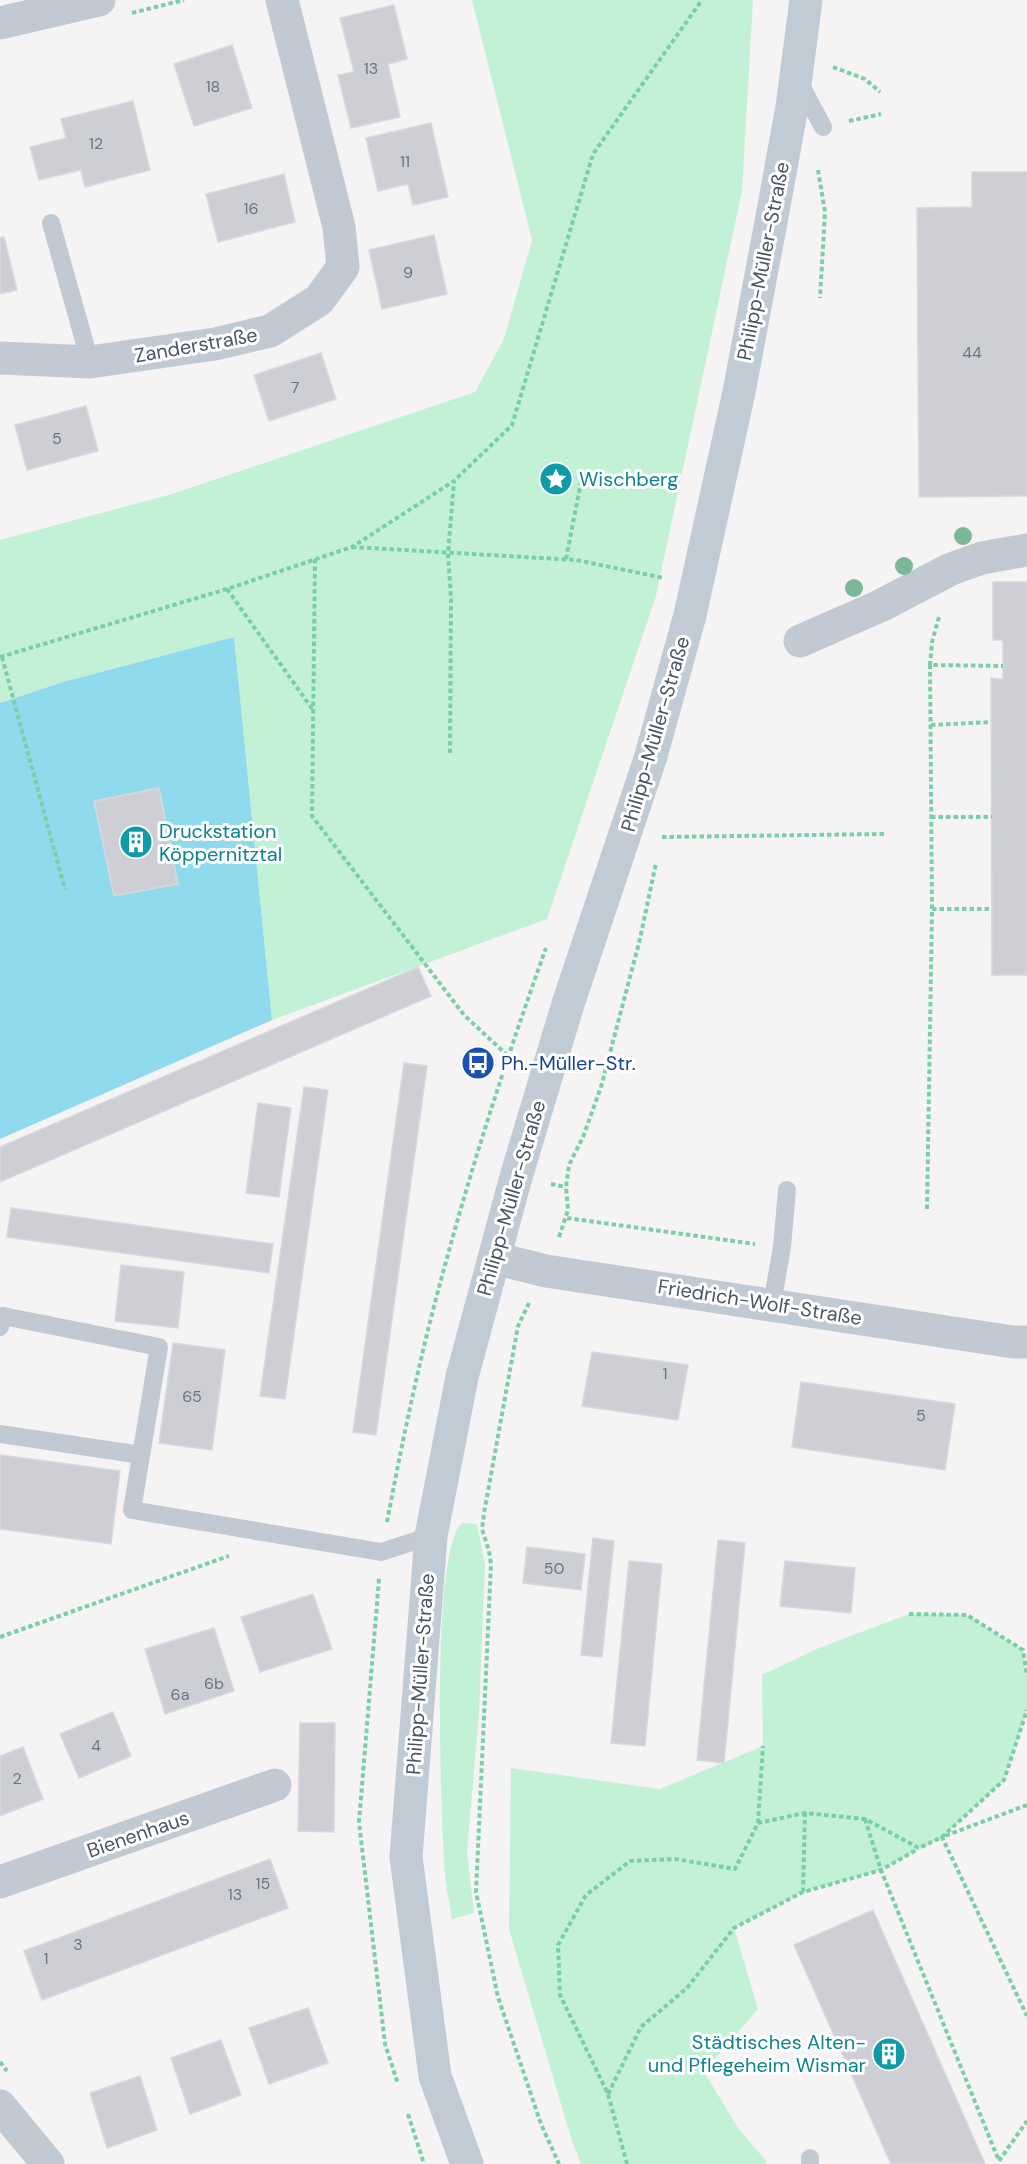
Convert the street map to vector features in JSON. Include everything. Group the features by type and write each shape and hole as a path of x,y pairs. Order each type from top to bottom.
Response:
{"street":[{"path":"0,23 99,0"},
{"name":"Zanderstraße","path":"0,358 90,362 215,344 270,331 318,300 343,267 339,227 282,0"},
{"name":"Philipp-Müller-Straße","path":"467,2164 435,2076 406,1857 430,1536 462,1377 516,1177 548,1067 651,756 690,615 739,392 792,107 806,0"},
{"path":"800,641 880,606 951,569 982,558 1027,550"},
{"name":"Friedrich-Wolf-Straße","path":"494,1258 546,1270 1013,1342 1027,1342"},
{"name":"Bienenhaus","path":"0,1882 275,1785"},
{"path":"0,2106 48,2164"}],"lane":[{"path":"795,74 823,127"},
{"path":"51,223 90,362"},
{"path":"772,1304 782,1247 787,1190"},
{"path":"0,1327 3,1316 159,1347 132,1510 381,1552 430,1536"},
{"path":"0,1434 141,1455"}],"path":[{"path":"65,890 1,657 227,589 352,547 454,481 512,425 593,154 702,0"},
{"path":"820,298 825,212 821,179 815,158 823,127 834,56"},
{"path":"832,67 865,79 880,92"},
{"path":"450,753 451,599 448,553 454,481"},
{"path":"566,559 581,482"},
{"path":"352,547 566,559 658,577"},
{"path":"315,559 312,816 464,1015 508,1056 548,1067"},
{"path":"227,589 313,711"},
{"path":"927,1209 932,909 930,665 932,642 942,609"},
{"path":"930,665 1003,666"},
{"path":"931,724 992,722"},
{"path":"931,817 992,817"},
{"path":"659,847 661,837 884,834"},
{"path":"559,2164 538,2115 498,1997 479,1912 476,1884 491,1564 482,1529 518,1326 523,1312 537,1292 567,1218 569,1165 583,1137 601,1087 640,939 657,858"},
{"path":"932,909 992,909"},
{"path":"381,1552 402,1446 444,1269 508,1056 546,947"},
{"path":"567,1218 782,1247"},
{"path":"0,1637 230,1556"},
{"path":"909,1614 967,1615 1023,1650 1027,1676"},
{"path":"942,1837 1004,1780 1027,1710"},
{"path":"627,2164 608,2094 560,1995 558,1945 586,1894 630,1862 675,1859 735,1869 758,1823 763,1746"},
{"path":"608,2094 641,2027 687,1988 734,1928 803,1892 881,1870 942,1837 1027,1805"},
{"path":"758,1823 805,1813 864,1819 919,1848"},
{"path":"803,1892 805,1813"},
{"path":"864,1819 881,1870 999,2161 1027,2121"},
{"path":"942,1837 1027,2016"}],"green space":[{"path":"472,0 753,0 742,191 656,596 547,919 272,1020 234,637 63,682 0,703 0,540 172,494 475,392 504,339 532,240"},
{"path":"463,1523 476,1524 485,1565 479,1714 467,1851 474,1913 452,1919 443,1846 440,1688 446,1579 453,1541"},
{"path":"909,1614 967,1615 1023,1650 1027,1676 1027,1710 1004,1780 942,1837 881,1870 803,1892 734,1928 758,2009 704,2072 739,2129 767,2162 766,2164 581,2164 572,2141 509,1929 511,1768 660,1789 763,1746 762,1675 819,1648"}],"water":[{"path":"234,637 272,1020 0,1139 0,703 63,682"}],"building":[{"path":"394,5 407,59 388,64 400,117 351,128 338,75 354,72 340,18"},
{"path":"232,45 252,108 194,126 174,64"},
{"path":"133,101 150,170 85,187 81,170 39,180 30,147 66,138 61,119"},
{"path":"431,123 448,197 413,205 408,184 378,191 366,138"},
{"path":"972,172 1027,172 1027,496 919,497 917,208 972,207"},
{"path":"284,174 295,222 218,242 206,194"},
{"path":"434,235 447,294 382,309 369,250"},
{"path":"4,237 17,290 0,294 0,238"},
{"path":"321,353 336,399 269,421 254,375"},
{"path":"86,406 98,451 27,470 15,425"},
{"path":"993,582 1027,582 1027,975 992,975 991,678 1003,679 1003,640 993,640"},
{"name":"Druckstation Köppernitztal","path":"159,788 178,884 114,896 94,801"},
{"path":"418,967 431,996 0,1182 0,1147"},
{"path":"404,1063 427,1066 376,1435 353,1432"},
{"path":"304,1087 328,1090 285,1399 260,1396"},
{"path":"258,1103 291,1108 279,1197 246,1193"},
{"path":"11,1208 273,1244 269,1273 7,1237"},
{"path":"121,1265 184,1272 178,1328 115,1321"},
{"path":"173,1343 225,1350 212,1450 159,1443"},
{"path":"592,1352 688,1365 678,1420 582,1406"},
{"path":"801,1382 955,1404 945,1470 792,1447"},
{"path":"0,1455 120,1471 111,1544 0,1529"},
{"path":"593,1538 614,1541 602,1657 581,1655"},
{"path":"718,1540 745,1543 724,1763 697,1760"},
{"path":"527,1547 585,1554 581,1590 523,1583"},
{"path":"629,1561 662,1564 645,1746 611,1743"},
{"path":"785,1561 855,1568 851,1613 780,1606"},
{"path":"313,1594 332,1649 260,1672 241,1617"},
{"path":"214,1628 234,1691 165,1714 145,1649"},
{"path":"113,1712 131,1756 79,1778 60,1734"},
{"path":"300,1723 335,1723 334,1832 298,1831"},
{"path":"23,1747 43,1799 0,1816 0,1756"},
{"path":"270,1859 288,1908 42,2000 24,1951"},
{"name":"Städtisches Alten- und Pflegeheim Wismar","path":"873,1910 985,2164 891,2164 794,1945"},
{"path":"308,2008 328,2063 269,2084 249,2028"},
{"path":"221,2040 241,2095 190,2114 171,2058"},
{"path":"140,2076 157,2130 107,2148 90,2093"}],"place":[{"name":"Wischberg","path":"556,479"},
{"name":"Druckstation Köppernitztal","path":"136,842"},
{"name":"Ph.-Müller-Str.","path":"478,1063"},
{"name":"Städtisches Alten- und Pflegeheim Wismar","path":"889,2054"}]}
